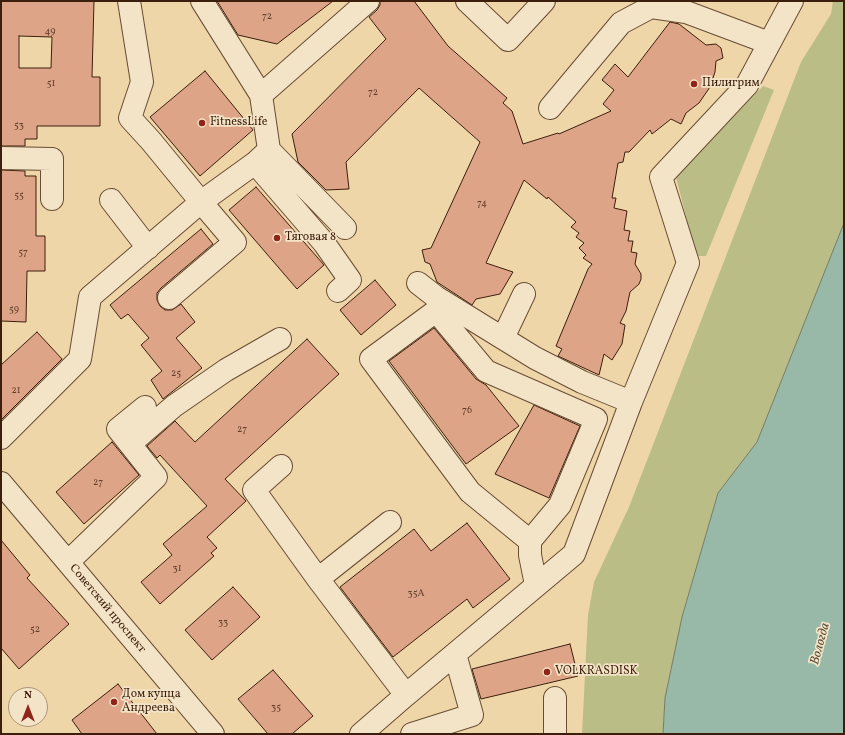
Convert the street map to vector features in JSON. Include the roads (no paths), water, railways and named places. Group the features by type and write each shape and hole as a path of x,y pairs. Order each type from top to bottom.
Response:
{"street":[{"path":"129,1 142,82 130,118 236,242 169,298"},
{"path":"202,1 261,94 262,156 350,280 338,291"},
{"path":"261,94 368,1"},
{"path":"467,1 508,40 544,1"},
{"path":"361,734 574,554 631,402 688,263 661,177 747,85 792,1"},
{"path":"550,108 621,23 651,7 686,12 769,43"},
{"path":"1,438 80,359 90,297 201,202 262,156"},
{"path":"262,156 345,228"},
{"path":"1,158 52,159 52,199"},
{"path":"111,200 148,248"},
{"path":"418,283 436,297 535,358 582,382 631,402"},
{"path":"503,338 524,294"},
{"path":"530,541 470,492 371,359 436,311 486,371 596,419 560,505 530,541 530,555 536,586"},
{"path":"130,444 174,406 226,370 280,339"},
{"path":"68,562 156,477 118,429 144,408"},
{"path":"281,466 254,490 318,579 406,695"},
{"name":"Советский проспект","path":"1,483 213,734"},
{"path":"318,579 390,522"},
{"path":"412,734 472,715 455,654"},
{"path":"555,698 555,734"}],"water":[{"name":"Вологда","path":"844,223 844,734 663,734 665,698 682,617 718,493 757,442"}],"place":[{"name":"Пилигрим","path":"694,84"},
{"name":"FitnessLife","path":"202,123"},
{"name":"Тяговая 8","path":"277,238"},
{"name":"VOLKRASDISK","path":"547,672"},
{"name":"Дом купца Андреева","path":"114,702"}]}
